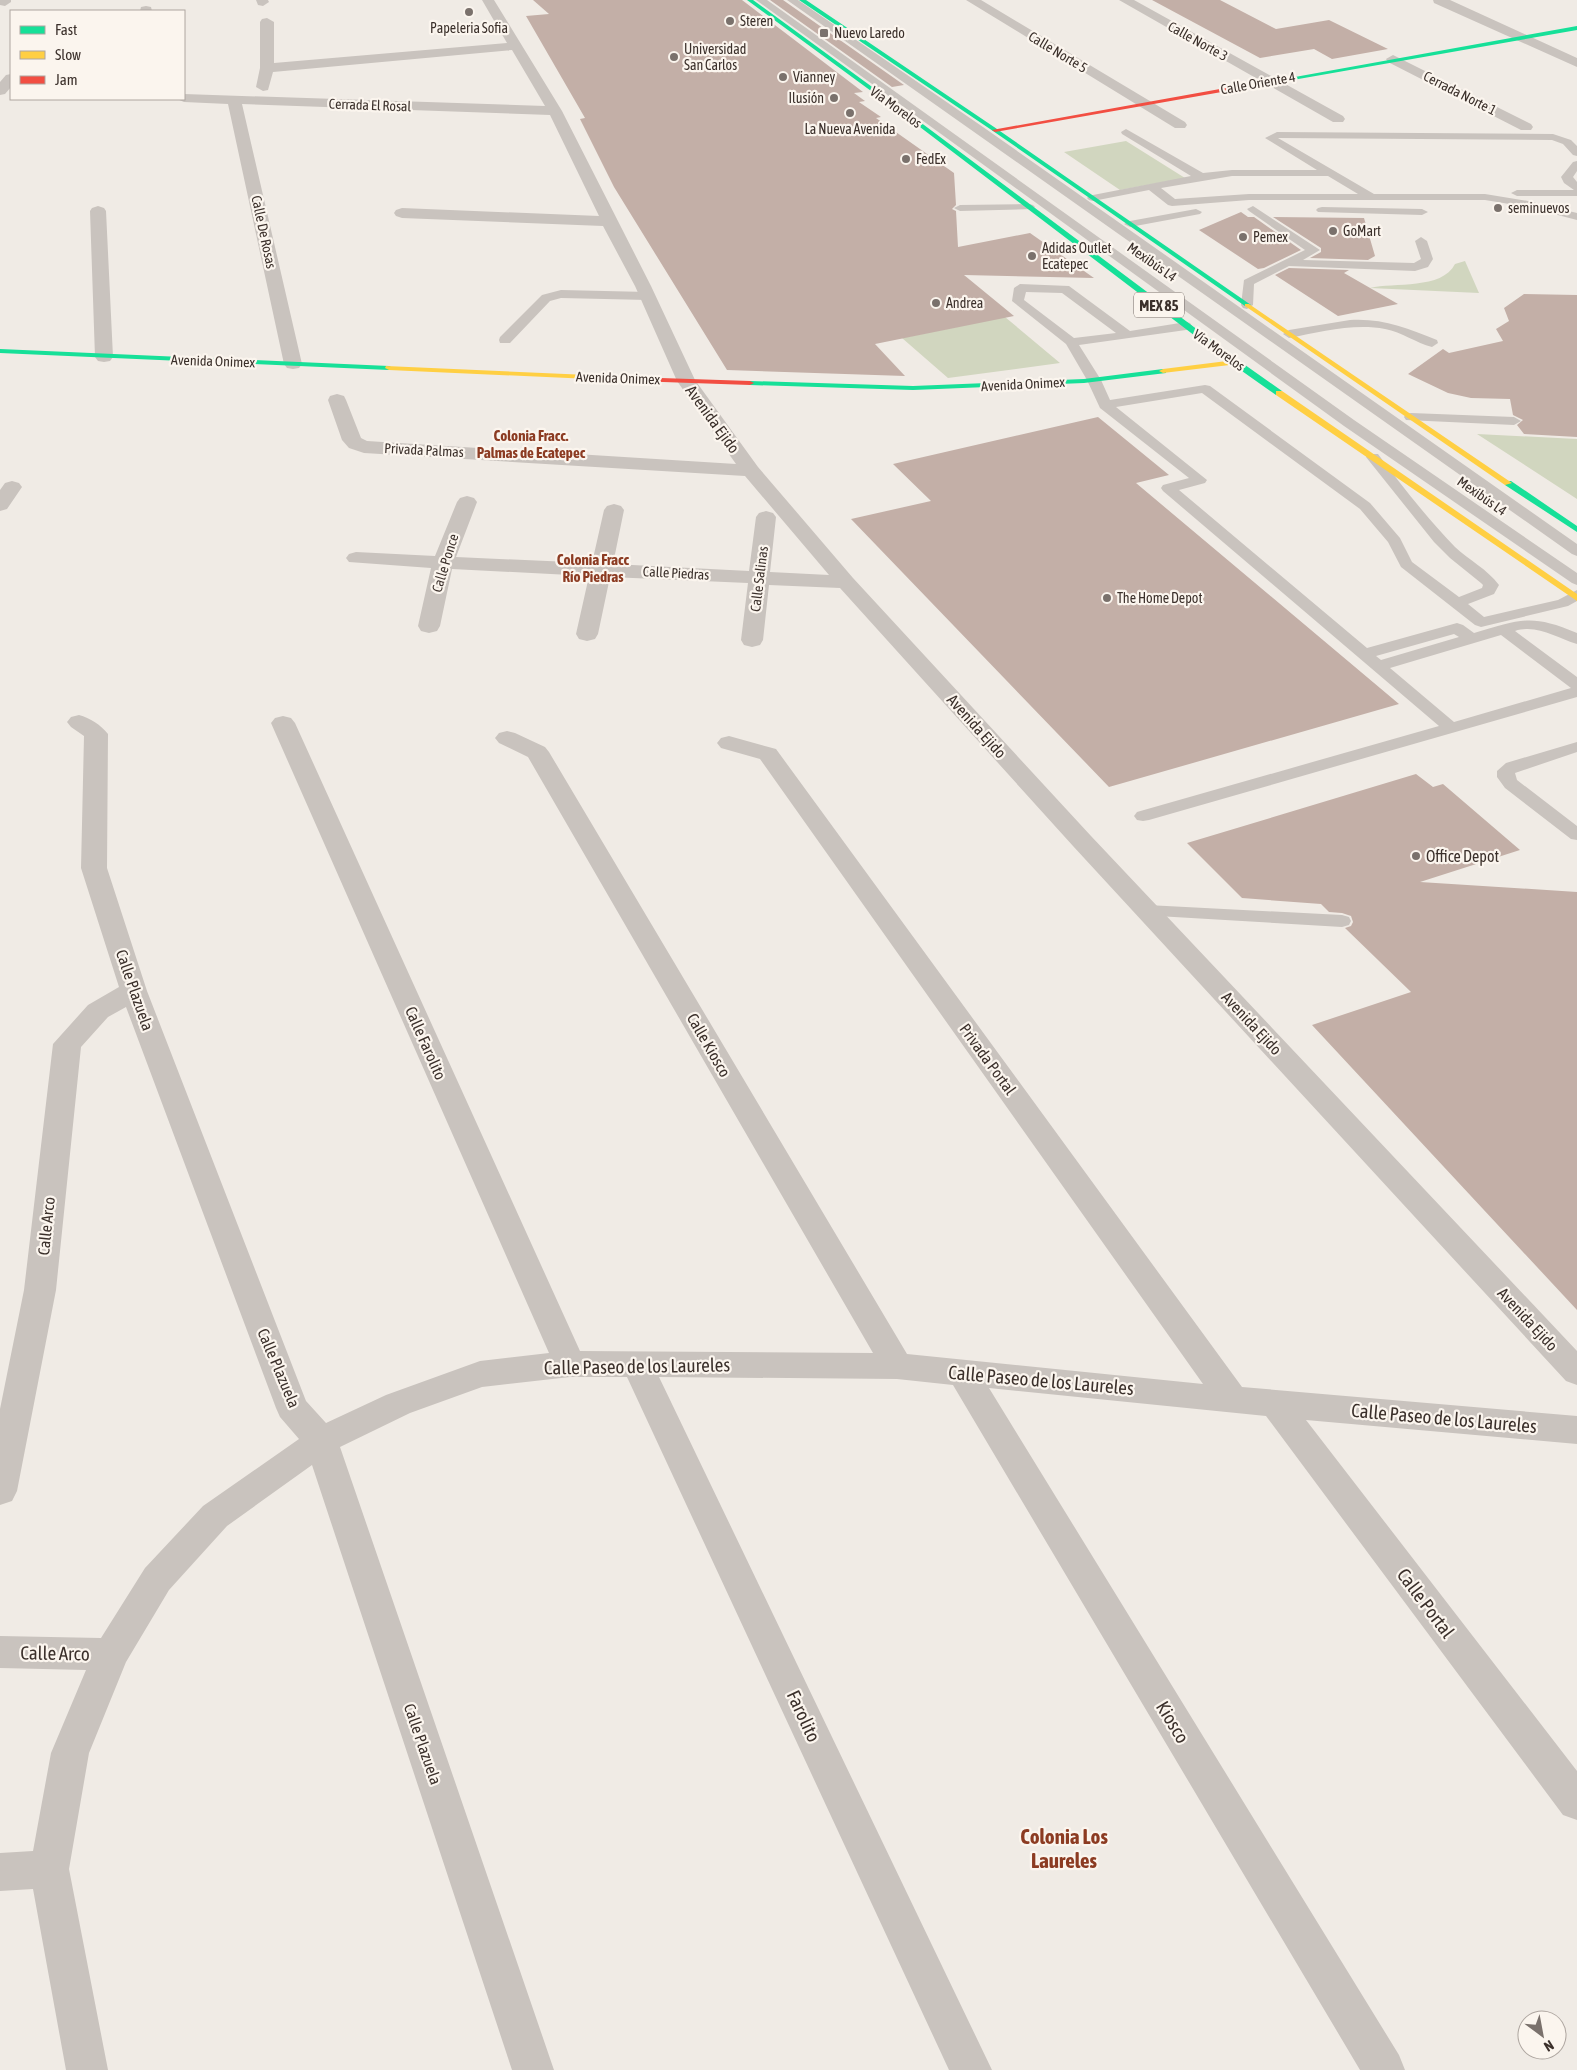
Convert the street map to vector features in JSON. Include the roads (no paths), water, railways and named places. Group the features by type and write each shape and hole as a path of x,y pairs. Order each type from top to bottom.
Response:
{"main road":[{"name":"Vía Morelos","path":"750,0 1030,207 1235,362 1576,596"},
{"path":"802,0 995,130 1247,306 1577,530"},
{"name":"Calle Oriente 4","path":"995,130 1577,28"},
{"name":"Avenida Onimex","path":"2,354 913,388 1094,380 1235,362"}],"street":[{"name":"Avenida Ejido","path":"488,0 556,111 609,221 648,296 686,381 751,471 846,582 1147,911 1577,1372"},
{"name":"Calle Norte 5","path":"972,0 1180,125"},
{"name":"Calle Norte 3","path":"1125,0 1338,119"},
{"path":"1439,0 1577,63"},
{"path":"260,101 267,68 267,22"},
{"path":"267,68 516,46"},
{"name":"Cerrada Norte 1","path":"1393,60 1526,127"},
{"path":"0,91 10,79"},
{"name":"Cerrada El Rosal","path":"185,98 556,111"},
{"name":"Calle De Rosas","path":"234,100 293,364"},
{"path":"98,211 104,357"},
{"path":"402,213 609,221"},
{"name":"Privada Palmas","path":"337,400 352,440 364,447 751,471"},
{"path":"0,487 12,487 0,505"},
{"name":"Calle Ponce","path":"429,626 443,562 467,502"},
{"path":"588,634 614,510"},
{"name":"Calle Salinas","path":"752,640 766,517"},
{"name":"Calle Piedras","path":"356,558 846,582"},
{"name":"Calle Plazuela","path":"79,722 96,734 94,868 134,991 292,1408 321,1441 533,2070"},
{"name":"Calle Farolito","path":"283,723 570,1364"},
{"name":"Calle Kiosco","path":"507,738 537,752 897,1366"},
{"name":"Privada Portal","path":"729,743 768,754 1231,1398"},
{"name":"Calle Arco","path":"0,1491 40,1290 67,1044 98,1011 134,991"},
{"name":"Farolito","path":"636,1363 971,2070"},
{"name":"Calle Paseo de los Laureles","path":"88,2070 48,1869 70,1753 111,1654 157,1579 215,1516 321,1441 398,1404 480,1374 570,1364 897,1366 1231,1398 1275,1404 1577,1430"},
{"name":"Kiosco","path":"963,1373 1384,2070"},
{"name":"Calle Portal","path":"1275,1404 1577,1802"},
{"name":"Calle Arco","path":"0,1652 111,1654"},
{"path":"0,1872 48,1869"}],"lane":[{"name":"Mexibús L4","path":"761,0 1349,423 1577,580"},
{"name":"Mexibús L4","path":"792,0 979,129 1577,551"},
{"path":"1126,132 1201,177"},
{"path":"1372,197 1270,138 1277,135 1553,137 1567,142 1577,153"},
{"path":"1577,164 1567,178 1577,186"},
{"path":"1093,198 1201,177 1232,173 1330,173"},
{"path":"1152,187 1172,203"},
{"path":"1119,216 1172,203 1249,197 1485,197 1516,193 1577,194"},
{"path":"1485,197 1528,204 1577,217"},
{"path":"1560,212 1577,204"},
{"path":"960,208 1030,207"},
{"path":"1130,224 1212,209 1273,210"},
{"path":"1247,306 1248,283 1254,278 1314,250 1253,209"},
{"path":"1313,210 1422,212"},
{"path":"1286,263 1415,266 1424,264 1427,259 1421,241"},
{"path":"1128,335 1065,289 1020,288 1018,301 1071,342 1094,380 1105,405 1200,480 1168,488 1451,728"},
{"path":"505,340 546,298 561,294 648,296"},
{"path":"1289,334 1328,327 1374,323 1387,325 1432,343"},
{"path":"1071,342 1186,326"},
{"path":"1105,405 1205,389 1365,506 1395,541 1406,564 1481,622 1563,603 1576,596"},
{"path":"1411,417 1514,421"},
{"path":"1373,457 1415,510 1452,551 1485,577 1491,585 1489,591 1455,603"},
{"path":"1378,666 1522,624 1536,623 1577,639"},
{"path":"1364,654 1457,628 1472,639"},
{"path":"1504,630 1577,685"},
{"path":"1143,816 1577,692"},
{"path":"1577,747 1512,767 1506,771 1506,777 1511,784 1577,836"},
{"path":"1147,911 1342,921"}],"place":[{"name":"Papeleria Sofia","path":"469,12"},
{"name":"Steren","path":"730,21"},
{"name":"Nuevo Laredo","path":"824,33"},
{"name":"Universidad San Carlos","path":"674,57"},
{"name":"Vianney","path":"783,77"},
{"name":"Ilusión","path":"834,98"},
{"name":"La Nueva Avenida","path":"850,113"},
{"name":"FedEx","path":"906,159"},
{"name":"seminuevos","path":"1498,208"},
{"name":"GoMart","path":"1333,231"},
{"name":"Pemex","path":"1243,237"},
{"name":"Adidas Outlet Ecatepec","path":"1032,256"},
{"name":"Andrea","path":"936,303"},
{"name":"The Home Depot","path":"1107,598"},
{"name":"Office Depot","path":"1416,856"}],"district":[{"name":"Colonia Fracc. Palmas de Ecatepec","path":"531,444"},
{"name":"Colonia Fracc Río Piedras","path":"593,568"},
{"name":"Colonia Los Laureles","path":"1064,1848"}]}
